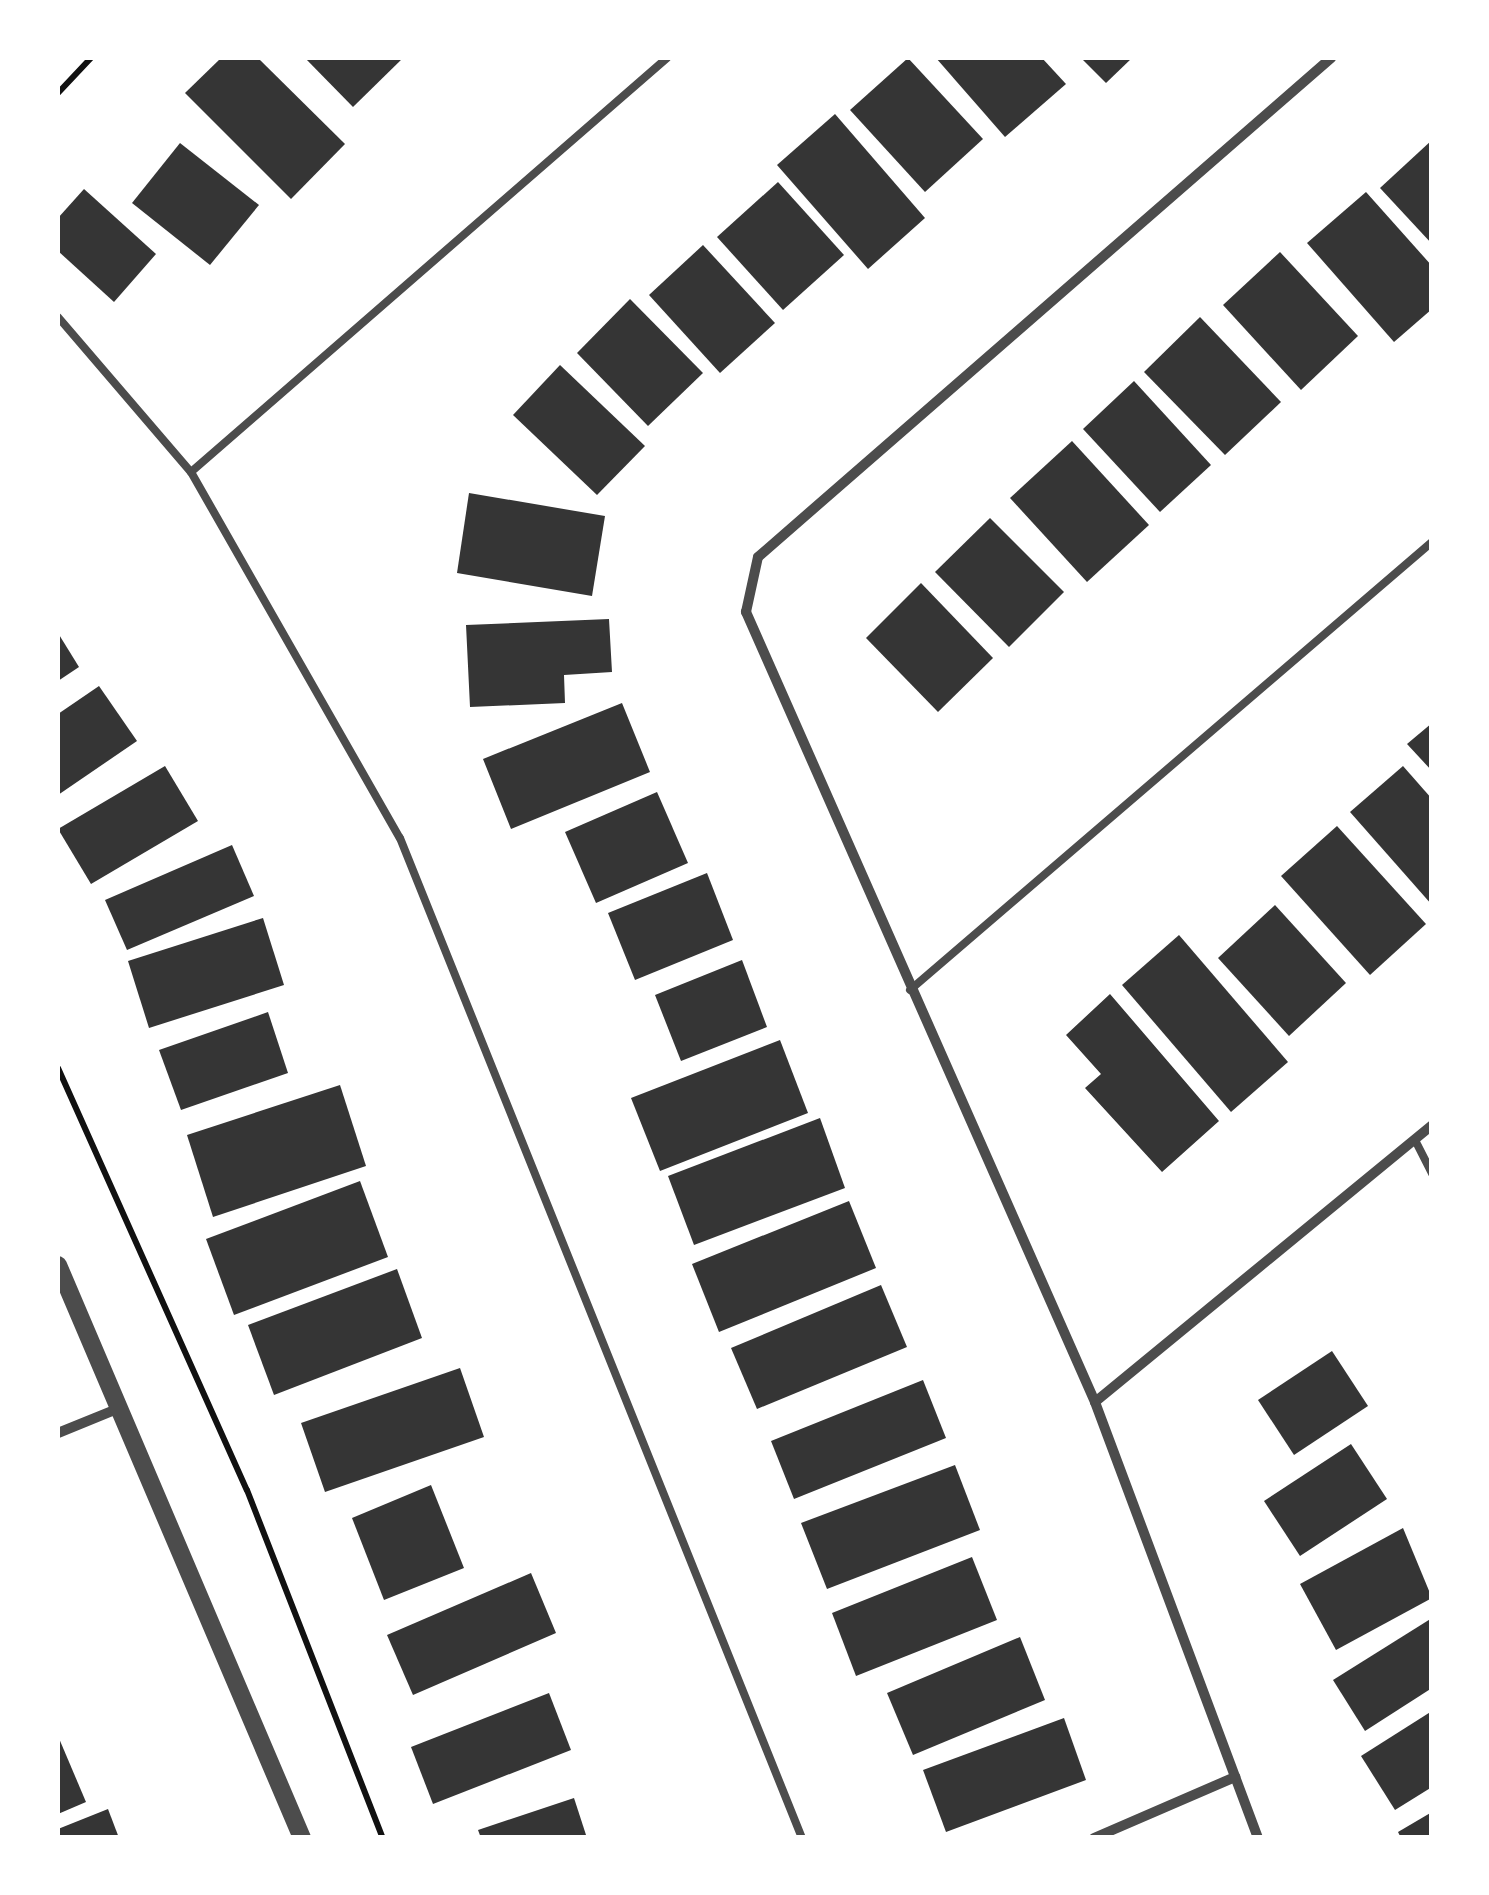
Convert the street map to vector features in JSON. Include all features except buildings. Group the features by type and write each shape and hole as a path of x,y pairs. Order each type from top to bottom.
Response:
{"street":[{"path":"1258,1838 1095,1402 746,612 758,557 1330,58"},
{"path":"1095,1402 1432,1125"},
{"path":"58,1264 302,1838"},
{"path":"58,1433 117,1409"},
{"path":"1094,1838 1235,1777"}],"lane":[{"path":"191,472 667,58"},
{"path":"58,317 191,472 400,838 802,1838"},
{"path":"910,990 1432,542"},
{"path":"1415,1140 1432,1174"}],"path":[{"path":"58,93 91,58"},
{"path":"58,1068 247,1490 383,1838"}]}
